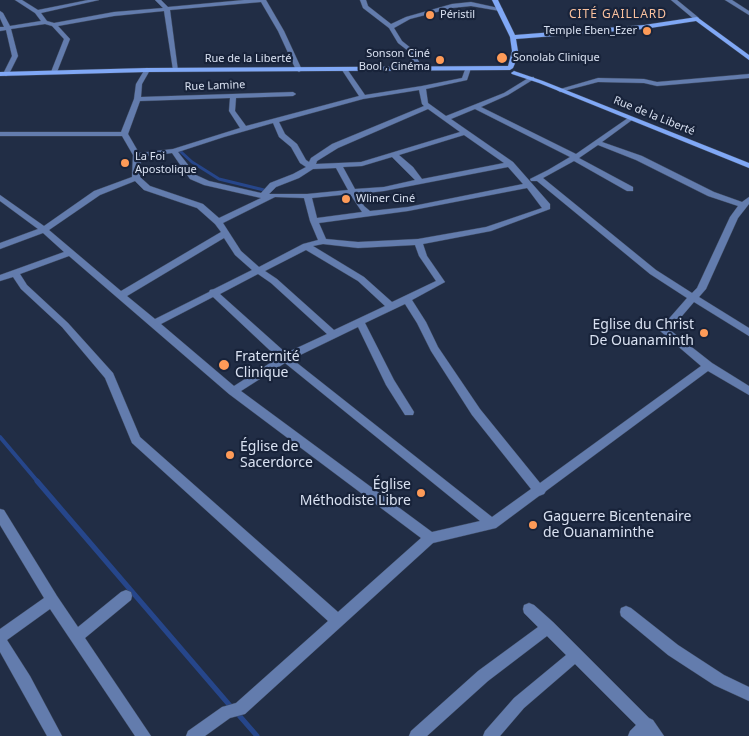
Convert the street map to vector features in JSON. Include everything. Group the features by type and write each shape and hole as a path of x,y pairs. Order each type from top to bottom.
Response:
{"street":[{"path":"18,0 37,12 45,22"},
{"path":"37,12 96,0"},
{"path":"114,14 158,0 167,9 176,70"},
{"path":"54,25 114,14 262,0 281,31 299,70"},
{"path":"363,0 365,7 391,26 400,42 409,49 420,69"},
{"path":"495,0 513,37 515,50 513,70"},
{"path":"674,0 748,58"},
{"path":"728,0 749,13"},
{"path":"391,26 408,18 452,6 471,4 500,9"},
{"path":"0,13 8,28 15,56 3,74"},
{"path":"513,37 644,26 697,19"},
{"path":"0,29 45,22 54,25 67,39 54,72"},
{"path":"136,155 174,151 244,129 363,97 465,79 468,68"},
{"name":"Rue de la Liberté","path":"3,74 148,70 468,68 513,70 749,166"},
{"path":"124,134 137,99 139,84 148,70"},
{"path":"345,70 363,97"},
{"path":"560,90 598,80 644,81 656,84 749,76"},
{"path":"445,119 506,94 532,78"},
{"path":"155,323 306,246 323,242 358,245 418,242 488,229 546,209 547,206 510,164 428,107 425,104 422,88"},
{"name":"Rue Lamine","path":"137,99 293,94"},
{"path":"233,96 232,111 244,129"},
{"path":"311,167 314,160 334,146 428,107"},
{"path":"476,107 630,189"},
{"path":"314,222 432,205 528,184 574,158 630,119"},
{"path":"275,121 282,135 294,146 303,161 311,167"},
{"path":"263,196 273,185 296,176 311,167 362,164 466,132"},
{"path":"0,134 124,134"},
{"path":"124,134 136,155 136,178 147,188 200,206 218,222 238,253 274,281 334,335"},
{"path":"596,142 639,158 711,194 746,202 734,217 701,289 664,330 708,366 749,391"},
{"path":"174,151 193,177 207,183 263,196 307,196 384,188 510,164"},
{"path":"394,155 420,181"},
{"path":"338,165 354,191 361,207 368,214"},
{"path":"0,246 44,230 97,193 136,178"},
{"path":"538,178 653,272 749,333"},
{"path":"218,222 274,195"},
{"path":"307,196 314,222 323,242"},
{"path":"0,197 44,230 233,391 430,538"},
{"path":"120,296 224,234"},
{"path":"233,391 285,358 441,282 423,256 418,242"},
{"path":"306,246 361,279 392,307"},
{"path":"0,278 70,252"},
{"path":"15,273 24,287 65,325 109,376 136,440 338,621"},
{"path":"213,292 285,358 492,524"},
{"path":"407,300 434,348 476,412 502,447 540,491"},
{"path":"360,322 390,382 408,412"},
{"path":"193,736 233,710 338,621 430,538 492,524 540,491 708,366"},
{"path":"0,514 52,600 144,736"},
{"path":"77,636 126,596"},
{"path":"52,600 0,638 55,736"},
{"path":"529,609 653,731 635,736"},
{"path":"626,612 673,650 718,680 749,694"},
{"path":"416,736 483,676 548,627"},
{"path":"490,736 519,702 576,655"}],"waterway":[{"path":"177,151 180,151 192,162 219,179 264,190"},
{"path":"0,437 38,482"},
{"path":"37,481 232,708"},
{"path":"237,713 257,736"}],"place":[{"name":"Péristil","path":"430,15"},
{"name":"Temple Eben_Ezer","path":"647,31"},
{"name":"Sonolab Clinique","path":"502,58"},
{"name":"Sonson Ciné Bool , Cinéma","path":"440,60"},
{"name":"La Foi Apostolique","path":"125,163"},
{"name":"Wliner Ciné","path":"346,199"},
{"name":"Eglise du Christ De Ouanaminth","path":"704,333"},
{"name":"Fraternité Clinique","path":"224,365"},
{"name":"Église de Sacerdorce","path":"230,455"},
{"name":"Église Méthodiste Libre","path":"421,493"},
{"name":"Gaguerre Bicentenaire de Ouanaminthe","path":"533,525"}],"district":[{"name":"CITÉ GAILLARD","path":"618,15"}]}
